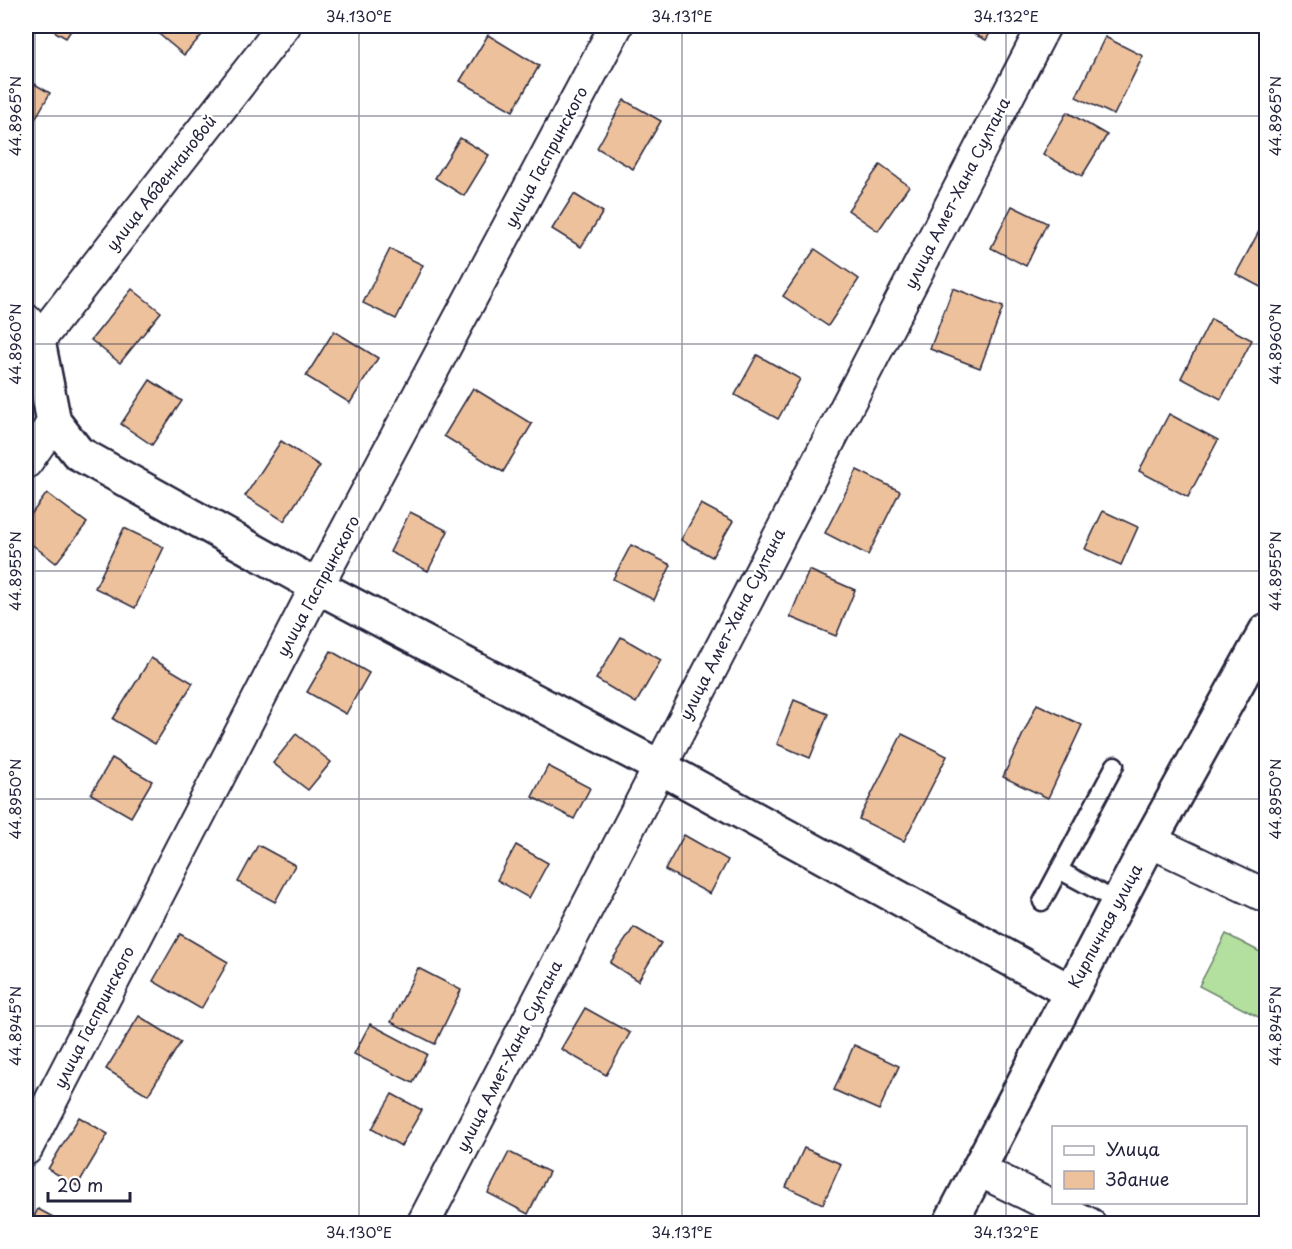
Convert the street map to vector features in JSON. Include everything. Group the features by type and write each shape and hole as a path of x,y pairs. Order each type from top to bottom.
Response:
{"street":[{"name":"улица Абденнановой","path":"32,331 284,26"},
{"name":"улица Гаспринского","path":"26,1149 317,586 616,26"},
{"name":"улица Амет-Хана Султана","path":"423,1224 658,766 1044,26"},
{"path":"32,331 54,422 78,453 317,586 658,766 1071,992"},
{"path":"26,462 54,422"},
{"name":"Кирпичная улица","path":"950,1224 1150,842 1266,632"},
{"path":"1150,842 1266,896"},
{"path":"979,1170 1089,1224"}],"lane":[{"path":"1042,902 1115,765"},
{"path":"1059,870 1118,902"}],"green space":[{"path":"1226,934 1266,955 1266,1021 1199,986"}],"building":[{"path":"45,26 74,26 66,38"},
{"path":"158,26 210,26 184,55 154,30"},
{"path":"957,26 994,26 986,40"},
{"path":"488,35 539,66 513,111 460,81"},
{"path":"1105,37 1143,56 1114,115 1076,97"},
{"path":"26,79 50,93 26,135"},
{"path":"624,100 661,121 633,169 597,148"},
{"path":"1067,112 1107,135 1082,176 1043,154"},
{"path":"460,138 489,155 464,196 435,178"},
{"path":"880,165 909,186 878,231 848,210"},
{"path":"574,194 603,212 581,247 552,229"},
{"path":"1012,206 1047,223 1026,266 991,248"},
{"path":"1264,222 1266,223 1266,290 1236,274"},
{"path":"390,249 423,265 396,319 363,303"},
{"path":"815,249 859,279 828,326 783,296"},
{"path":"953,288 1003,307 980,368 930,349"},
{"path":"132,289 161,312 120,363 91,340"},
{"path":"1211,319 1252,340 1221,399 1181,378"},
{"path":"334,331 378,358 350,403 306,376"},
{"path":"757,355 800,379 778,419 735,395"},
{"path":"150,380 182,401 152,445 121,424"},
{"path":"473,388 532,424 503,472 444,436"},
{"path":"1169,414 1218,440 1188,497 1139,471"},
{"path":"281,441 320,466 284,521 245,496"},
{"path":"857,470 900,491 868,555 825,533"},
{"path":"47,493 87,523 56,563 26,540 26,521"},
{"path":"701,504 733,521 712,557 681,540"},
{"path":"1103,511 1138,527 1121,565 1085,549"},
{"path":"410,512 448,531 428,571 390,552"},
{"path":"124,528 164,547 135,608 95,588"},
{"path":"631,545 671,565 654,600 613,579"},
{"path":"809,570 855,590 836,636 790,617"},
{"path":"621,637 661,660 636,703 596,679"},
{"path":"331,651 369,673 346,714 307,692"},
{"path":"151,658 193,683 155,744 113,719"},
{"path":"794,700 828,714 810,758 777,744"},
{"path":"1037,704 1082,725 1048,798 1003,777"},
{"path":"296,734 331,762 308,790 273,763"},
{"path":"902,734 947,756 904,841 859,819"},
{"path":"112,758 152,781 131,817 91,794"},
{"path":"548,766 590,788 574,819 532,797"},
{"path":"684,835 728,860 710,894 665,870"},
{"path":"258,845 295,865 275,902 238,882"},
{"path":"516,845 548,863 529,898 497,880"},
{"path":"634,927 661,943 638,981 610,963"},
{"path":"180,934 228,962 201,1009 153,981"},
{"path":"418,968 461,990 435,1044 391,1022"},
{"path":"585,1008 630,1033 606,1075 561,1049"},
{"path":"139,1016 181,1042 148,1095 106,1069"},
{"path":"370,1024 427,1054 413,1083 354,1054"},
{"path":"854,1045 899,1066 879,1110 834,1090"},
{"path":"392,1094 422,1110 401,1146 372,1129"},
{"path":"79,1117 108,1134 77,1186 48,1169"},
{"path":"804,1148 841,1164 823,1204 786,1187"},
{"path":"509,1152 549,1172 528,1214 488,1193"},
{"path":"38,1209 66,1224 30,1224"}]}
